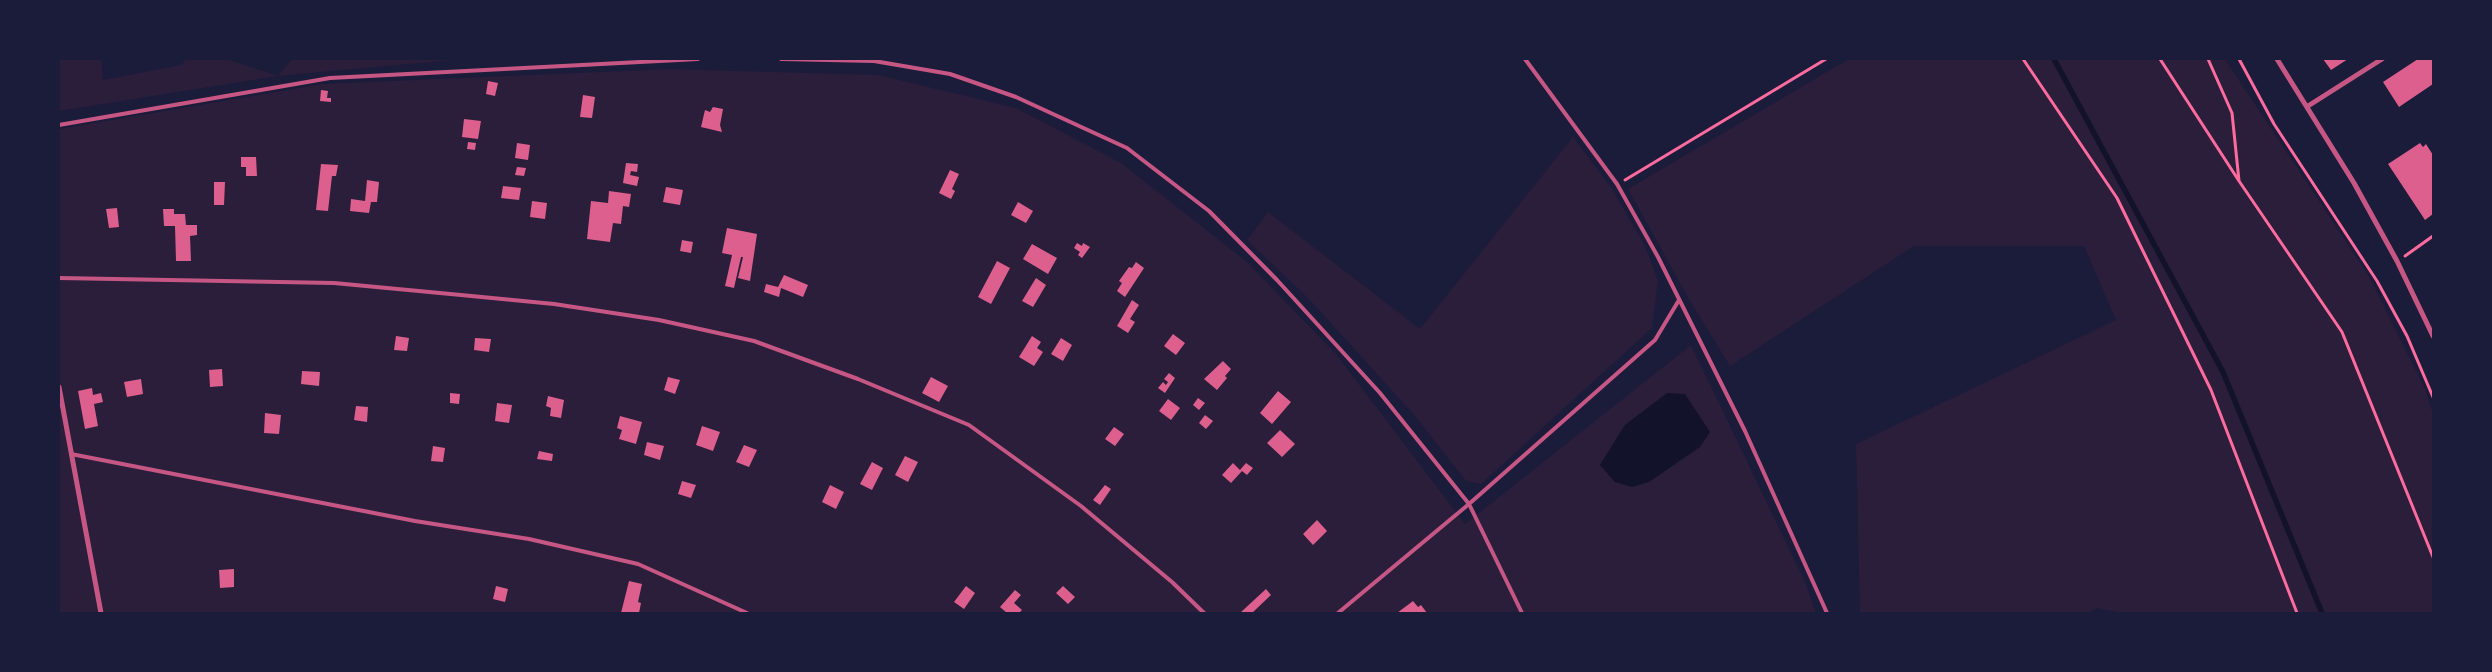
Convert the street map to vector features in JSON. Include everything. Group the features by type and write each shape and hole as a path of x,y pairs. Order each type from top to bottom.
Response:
{"street":[{"path":"2277,59 2308,106 2397,261 2433,336"},
{"path":"2308,106 2382,59"},
{"path":"59,387 101,613"}],"lane":[{"path":"59,125 330,78 698,59"},
{"path":"782,59 874,61 950,74 1016,97 1127,148 1209,211 1277,280 1380,393 1469,504 1522,613"},
{"path":"1525,59 1617,184 1679,300 1745,431 1827,613"},
{"path":"59,278 334,283 461,294 554,304 650,318 754,340 858,379 969,425 1081,506 1172,582 1204,613"},
{"path":"1338,613 1469,504 1655,340 1679,300"},
{"path":"71,454 415,521 529,538 638,564 748,613"}],"path":[{"path":"1617,184 1826,59"},
{"path":"2023,59 2117,198 2211,390 2297,613"},
{"path":"2160,59 2239,181 2342,332 2433,557"},
{"path":"2208,59 2232,113 2239,181"},
{"path":"2239,59 2274,124 2377,281 2407,336 2433,397"},
{"path":"2397,261 2433,236"}],"shaded area":[{"path":"59,59 101,59 103,80 181,65 186,59 227,59 278,76 59,111"},
{"path":"292,59 463,59 278,76"},
{"path":"1849,59 2225,59 2370,278 2426,391 2433,414 2433,613 2121,613 2097,608 2089,613 1860,613 1856,444 2116,320 2084,246 1914,246 1730,366 1690,301 1628,189"},
{"path":"669,69 878,75 1016,108 1121,163 1247,262 1336,354 1465,524 1691,345 1805,582 1816,613 59,613 59,129 323,84","holes":["1625,425 1615,482 1600,465"]},
{"path":"1573,137 1612,189 1644,244 1658,280 1652,328 1481,484 1466,481 1415,416 1309,299 1247,240 1268,212 1420,329"},
{"path":"1667,393 1685,394 1710,432 1700,447 1649,482 1632,487 1615,482 1600,465 1625,425"}],"building":[{"path":"2323,59 2348,59 2331,70"},
{"path":"2418,59 2433,59 2433,84 2399,107 2383,82"},
{"path":"488,81 498,83 495,96 486,94"},
{"path":"321,90 328,91 327,98 331,98 331,102 320,101"},
{"path":"583,95 595,97 592,118 580,117"},
{"path":"713,107 723,109 720,125 722,132 701,127 705,110 710,112"},
{"path":"464,119 481,121 478,139 462,137"},
{"path":"468,142 476,143 475,150 467,149"},
{"path":"517,143 530,145 528,160 515,158"},
{"path":"2420,143 2423,147 2426,144 2433,155 2433,214 2425,220 2388,164"},
{"path":"241,157 256,157 257,176 246,176 246,167 241,167"},
{"path":"626,163 638,164 637,172 631,171 630,175 639,177 637,186 623,183"},
{"path":"321,164 338,165 336,176 332,176 328,211 316,210"},
{"path":"517,167 526,168 524,176 515,175"},
{"path":"950,170 959,174 952,189 955,191 951,199 939,193"},
{"path":"367,180 379,182 377,202 371,202 369,213 350,211 351,199 365,201"},
{"path":"214,182 225,182 224,205 214,205"},
{"path":"503,186 521,188 519,200 501,198"},
{"path":"666,187 683,190 680,205 663,202"},
{"path":"609,191 631,194 629,207 623,206 621,224 613,223 610,242 587,239 591,201 608,203"},
{"path":"532,201 547,203 545,219 530,217"},
{"path":"1018,202 1033,211 1026,223 1011,215"},
{"path":"117,208 119,227 109,228 106,209"},
{"path":"163,209 174,209 174,214 185,214 186,225 197,225 197,235 190,236 191,261 176,261 175,226 164,226"},
{"path":"727,228 757,234 750,281 738,278 743,257 741,257 734,288 725,286 732,255 722,253"},
{"path":"682,240 693,242 691,253 680,251"},
{"path":"1077,243 1082,246 1083,243 1090,247 1082,258 1078,255 1080,252 1074,248"},
{"path":"1032,244 1057,258 1048,274 1023,259"},
{"path":"997,261 1010,268 991,304 978,297"},
{"path":"1136,262 1144,268 1125,297 1117,291 1122,283 1119,281 1129,267 1132,268"},
{"path":"784,275 808,285 803,297 781,288 779,297 764,292 766,284 778,287"},
{"path":"1036,278 1046,285 1033,307 1022,301"},
{"path":"1132,300 1139,305 1130,319 1135,322 1128,333 1117,326"},
{"path":"1173,334 1185,343 1176,355 1164,346"},
{"path":"396,336 409,338 407,351 394,350"},
{"path":"1032,336 1041,342 1037,348 1043,352 1034,366 1019,357"},
{"path":"475,338 491,339 489,352 474,350"},
{"path":"1061,338 1072,345 1063,361 1051,354"},
{"path":"1223,361 1231,369 1225,376 1227,378 1217,390 1204,379"},
{"path":"222,369 223,386 210,387 209,370"},
{"path":"302,371 320,372 319,386 301,384"},
{"path":"1169,373 1175,378 1165,393 1158,388 1163,382 1166,385 1168,382 1164,379"},
{"path":"668,377 680,380 675,394 664,390"},
{"path":"931,377 948,386 939,402 922,393"},
{"path":"141,379 143,394 127,397 124,382"},
{"path":"92,388 93,395 101,393 103,402 94,404 98,426 85,429 78,391"},
{"path":"1278,391 1291,402 1272,424 1260,413"},
{"path":"450,393 460,394 459,404 450,403"},
{"path":"548,396 564,400 561,418 550,416 551,408 546,406"},
{"path":"1198,398 1205,403 1199,410 1193,405"},
{"path":"1168,399 1180,408 1171,420 1159,411"},
{"path":"497,403 512,405 509,423 495,421"},
{"path":"356,406 368,407 367,422 354,420"},
{"path":"265,413 281,415 279,434 264,433"},
{"path":"1205,415 1213,421 1206,429 1199,423"},
{"path":"620,416 642,422 636,444 619,439 622,430 617,428"},
{"path":"702,426 720,432 713,451 696,445"},
{"path":"1114,427 1124,434 1115,446 1105,439"},
{"path":"1280,430 1295,444 1282,457 1267,443"},
{"path":"647,442 664,446 660,460 644,455"},
{"path":"744,445 757,450 749,467 736,462"},
{"path":"433,446 445,448 443,462 431,461"},
{"path":"539,451 553,454 552,461 537,459"},
{"path":"905,456 918,462 908,482 895,475"},
{"path":"872,462 883,468 872,490 860,484"},
{"path":"1233,463 1240,470 1246,463 1253,468 1247,475 1242,471 1231,483 1222,475"},
{"path":"682,481 696,485 691,498 678,494"},
{"path":"830,485 844,492 836,509 822,502"},
{"path":"1105,485 1111,489 1100,505 1093,500"},
{"path":"1317,520 1327,531 1313,545 1303,534"},
{"path":"234,569 234,587 220,588 219,570"},
{"path":"629,581 642,584 638,602 641,603 639,613 621,613"},
{"path":"496,586 508,589 505,602 493,599"},
{"path":"966,586 975,593 964,609 954,602"},
{"path":"1063,586 1075,597 1068,604 1056,593"},
{"path":"1266,589 1271,595 1252,613 1240,613"},
{"path":"1015,590 1021,595 1014,603 1022,610 1019,613 1007,613 1000,607"},
{"path":"1413,601 1418,607 1421,605 1427,613 1397,613"}],"waterway":[{"path":"2054,59 2223,372 2322,613"}]}
